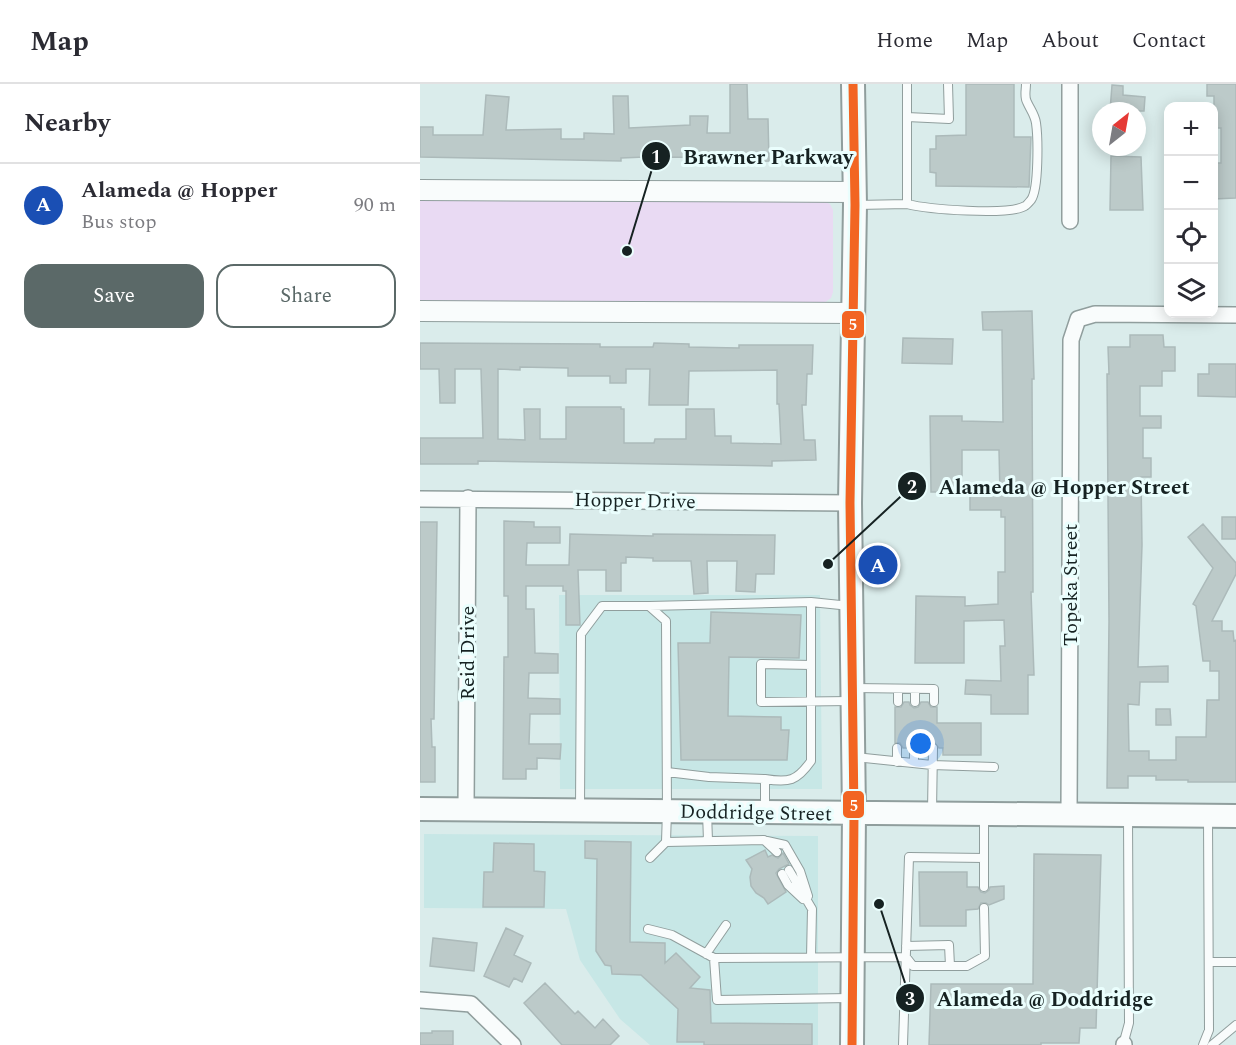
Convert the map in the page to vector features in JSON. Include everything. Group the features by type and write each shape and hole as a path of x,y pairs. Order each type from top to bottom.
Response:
{"main road":[{"path":"852,1045 854,814 849,503 854,313 853,84"},
{"name":"Doddridge Street","path":"420,808 1236,816"}],"street":[{"path":"1070,84 1070,221"},
{"path":"420,190 855,198"},
{"path":"420,311 854,313"},
{"name":"Topeka Street","path":"1069,815 1071,340 1077,319 1095,314 1236,315"},
{"name":"Reid Drive","path":"466,808 468,498"},
{"name":"Hopper Drive","path":"420,499 849,503"},
{"path":"420,1000 471,1004 513,1045"}],"lane":[{"path":"907,84 907,204"},
{"path":"907,117 949,119 948,84"},
{"path":"855,198 907,204 921,208 957,210 1016,209 1026,206 1035,193 1037,142 1036,119 1025,100 1026,84"},
{"path":"580,810 581,634 602,606 811,602 851,606"},
{"path":"667,772 709,777 765,779 783,783 803,772 811,760 811,602"},
{"path":"650,606 666,621 667,772 666,842 650,858"},
{"path":"811,665 762,664 761,702 811,701 898,689 934,689 933,702"},
{"path":"898,689 898,702"},
{"path":"915,689 915,702"},
{"path":"897,748 897,762"},
{"path":"914,748 914,763"},
{"path":"932,814 933,748"},
{"path":"853,757 933,765 994,766"},
{"path":"765,779 765,812"},
{"path":"707,811 708,841"},
{"path":"984,814 984,887"},
{"path":"1124,1045 1129,1023 1128,815"},
{"path":"1203,1045 1209,1030 1208,816"},
{"path":"666,842 764,840 785,845 800,871 812,909 811,957"},
{"path":"764,840 774,854"},
{"path":"903,1045 909,857 984,858"},
{"path":"786,872 812,909"},
{"path":"906,957 913,966 967,966 985,956 984,908"},
{"path":"706,954 726,925"},
{"path":"648,929 672,935 714,958 906,957"},
{"path":"906,946 949,945 950,966"},
{"path":"714,958 717,1000 853,998"},
{"path":"1209,962 1236,962"},
{"path":"1212,1045 1236,1025"}],"shaded area":[{"path":"420,200 823,201 830,204 833,210 833,292 831,298 824,303 420,302"},
{"path":"559,595 820,595 822,789 560,789"},
{"path":"424,834 818,836 818,1045 650,1045 620,1019 580,960 566,909 424,908"}],"building":[{"path":"730,84 747,84 748,119 768,119 769,161 731,163 731,158 661,157 661,161 645,161 645,157 621,158 621,161 420,157 420,127 433,127 433,135 483,135 486,95 509,97 506,130 561,129 561,139 584,139 584,133 614,134 613,96 628,96 629,128 690,125 690,116 708,116 707,133 730,133"},
{"path":"966,84 1014,84 1014,137 1031,137 1029,187 936,186 936,173 930,172 930,149 936,149 936,136 966,135"},
{"path":"1207,84 1236,84 1236,198 1218,199 1221,128 1218,128 1218,102 1214,102 1214,96 1207,96"},
{"path":"1112,85 1123,86 1123,95 1145,97 1145,102 1111,102"},
{"path":"1111,156 1141,157 1143,210 1110,210"},
{"path":"1032,311 1034,379 1032,379 1033,592 1031,592 1034,675 1028,675 1028,714 991,714 991,695 965,694 966,680 1001,681 1000,646 1005,646 1004,620 964,621 964,663 915,663 916,596 965,597 965,606 998,604 998,572 1005,572 1005,517 1001,517 1001,510 970,510 970,494 1000,494 999,450 962,450 962,492 931,492 930,416 962,416 962,421 1003,422 1002,330 983,330 982,312"},
{"path":"1130,335 1163,335 1164,347 1175,347 1175,371 1162,371 1162,386 1140,386 1140,416 1161,416 1161,428 1143,428 1143,458 1151,458 1151,477 1141,477 1142,545 1138,667 1168,666 1168,682 1140,682 1139,705 1128,704 1129,751 1149,751 1149,760 1176,760 1176,737 1206,737 1207,700 1219,700 1219,671 1210,671 1210,661 1203,661 1196,606 1193,604 1213,568 1188,537 1203,524 1236,563 1236,574 1212,621 1222,621 1222,631 1233,631 1234,641 1236,640 1236,782 1188,782 1188,780 1156,780 1156,776 1128,776 1128,788 1107,788 1108,347 1130,347"},
{"path":"903,338 953,339 952,364 902,363"},
{"path":"420,343 600,344 600,347 653,347 654,343 689,344 689,347 739,348 739,345 813,345 812,374 807,374 806,405 802,405 804,440 815,440 816,460 772,461 772,466 478,461 478,464 420,464 420,438 483,438 481,369 455,369 455,403 440,403 439,369 420,369","holes":["568,368 568,376 610,376 610,383 626,383 626,369 650,369 649,405 688,405 689,371 777,370 777,404 779,404 781,444 731,443 731,436 715,436 714,409 686,409 686,439 655,439 654,443 624,443 624,409 621,407 566,407 566,439 540,439 540,409 524,409 525,440 498,439 498,369"]},
{"path":"1209,364 1236,364 1236,397 1198,396 1198,374 1209,374"},
{"path":"1222,517 1236,517 1236,539 1222,539"},
{"path":"504,521 534,522 534,527 560,527 560,543 527,543 526,565 569,565 570,534 775,535 774,574 756,574 755,592 736,591 737,561 707,561 708,593 694,594 691,561 653,561 653,558 626,557 626,563 621,563 621,591 606,591 606,570 578,570 580,625 566,625 566,591 563,591 563,586 526,586 526,609 534,609 535,653 558,654 558,673 529,673 528,698 560,699 560,714 530,714 529,744 561,744 560,759 537,758 537,769 526,769 526,779 503,779 504,657 508,657 508,596 504,596"},
{"path":"420,522 437,522 434,719 431,719 432,747 435,747 435,782 420,782"},
{"path":"711,612 801,615 799,658 729,657 728,716 781,717 781,730 789,730 787,760 681,760 678,643 710,643"},
{"path":"904,702 909,702 914,708 918,707 921,702 928,702 931,707 937,707 937,723 981,723 981,755 943,755 943,748 939,748 934,742 930,743 927,748 920,748 917,743 913,742 908,748 895,743 895,707 901,707"},
{"path":"1156,709 1170,709 1171,725 1156,725"},
{"path":"585,841 631,842 630,942 665,943 665,963 676,953 700,977 690,988 710,990 711,1023 812,1024 812,1045 704,1045 704,1042 677,1042 678,1009 641,975 612,974 611,966 605,965 596,951 597,859 585,858"},
{"path":"494,843 534,844 534,871 545,872 544,907 483,907 484,872 493,872"},
{"path":"765,850 768,857 772,855 778,858 783,853 789,864 776,873 786,892 768,904 751,886 752,869 746,860"},
{"path":"1034,854 1101,855 1096,1028 1080,1028 1079,1043 929,1045 931,984 1033,984"},
{"path":"919,872 967,872 967,887 978,887 981,892 985,893 990,887 1004,886 1004,899 989,905 981,903 978,909 966,910 966,926 920,926"},
{"path":"506,928 523,936 514,955 531,963 522,982 514,978 509,987 484,976"},
{"path":"433,938 477,943 474,971 430,966"},
{"path":"545,983 575,1014 578,1011 595,1028 603,1019 619,1036 610,1045 562,1045 524,1003"},
{"path":"432,1031 453,1031 453,1045 420,1045 420,1033 432,1033"}],"transit line":[{"name":"5","path":"852,1045 854,814 850,503 855,205 853,84"}],"place":[{"name":"Brawner Parkway","path":"627,251"},
{"name":"Alameda @ Hopper Street","path":"828,564"},
{"name":"Alameda @ Hopper","path":"878,565"},
{"name":"Alameda @ Doddridge","path":"879,904"}]}
